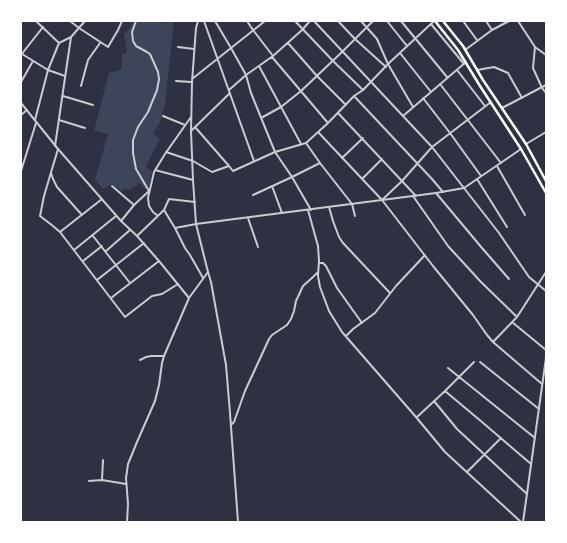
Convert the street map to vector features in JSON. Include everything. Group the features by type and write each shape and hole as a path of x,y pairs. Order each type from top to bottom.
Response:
{"main road":[{"path":"434,21 458,50 521,149 546,193"},
{"path":"443,21 465,50 526,144 546,181"},
{"path":"500,116 505,113"}],"street":[{"path":"36,21 59,43"},
{"path":"70,21 78,28 108,47 122,21"},
{"path":"21,171 48,70 59,43 71,36 85,21"},
{"path":"136,21 132,32 133,41 136,46 150,54 158,72 159,79 157,90 148,112 138,127 133,140 133,153 136,170 149,191"},
{"path":"198,21 194,49 191,116 196,224 211,282 226,365 238,522"},
{"path":"205,21 254,161"},
{"path":"216,21 246,75 251,93 275,152 292,177 309,210 318,246 318,276 320,287 334,320 445,452 522,522"},
{"path":"247,21 273,57 328,123"},
{"path":"176,81 192,81 265,21"},
{"path":"295,21 302,30 363,90"},
{"path":"191,131 246,75 273,57 310,21"},
{"path":"314,21 432,147 499,233 530,277 546,291"},
{"path":"338,21 354,39 386,67"},
{"path":"361,21 377,39 388,64 413,107"},
{"path":"261,118 281,107 301,91 373,21"},
{"path":"387,21 407,46"},
{"path":"401,21 448,78"},
{"path":"195,127 232,171 275,152 306,143 434,21"},
{"path":"463,21 477,40"},
{"path":"486,21 492,30"},
{"path":"465,50 492,30 509,21"},
{"path":"518,21 535,47 546,55"},
{"path":"403,116 465,63 431,24"},
{"path":"43,27 21,54 48,70 65,76"},
{"path":"55,146 71,36"},
{"path":"81,86 88,60 100,42"},
{"path":"288,43 317,76 346,105"},
{"path":"178,47 194,49"},
{"path":"535,47 533,68 542,88 546,93"},
{"path":"400,53 431,92"},
{"path":"21,82 34,61"},
{"path":"259,66 301,144"},
{"path":"477,70 494,67 508,73 522,98"},
{"path":"457,70 485,106"},
{"path":"440,84 501,163"},
{"path":"502,108 546,85"},
{"path":"62,96 93,105"},
{"path":"354,96 418,163 442,192"},
{"path":"423,98 481,176"},
{"path":"382,200 432,147 490,102"},
{"path":"21,103 55,146 120,221 144,243 160,261 189,298"},
{"path":"21,115 27,110"},
{"path":"338,113 416,196"},
{"path":"163,116 185,125"},
{"path":"158,216 149,206 148,198 155,170 191,116"},
{"path":"59,120 85,128"},
{"path":"318,132 382,200 493,342 542,384"},
{"path":"526,144 546,132"},
{"path":"342,158 363,138"},
{"path":"306,143 352,204 355,216"},
{"path":"58,149 44,196 40,216 60,232 125,317 152,296 162,294 178,284"},
{"path":"175,228 196,224 416,196 464,188 521,149"},
{"path":"166,152 192,161 212,172 229,166"},
{"path":"362,179 382,159"},
{"path":"253,195 320,163"},
{"path":"497,166 525,215"},
{"path":"155,170 193,180"},
{"path":"51,172 57,187 82,215"},
{"path":"477,179 507,227"},
{"path":"112,186 134,205"},
{"path":"272,186 282,214"},
{"path":"120,221 149,191"},
{"path":"436,193 509,279"},
{"path":"413,196 448,246 516,317"},
{"path":"60,232 102,199"},
{"path":"136,236 164,210 169,199 195,202"},
{"path":"329,207 339,237 343,243 390,293"},
{"path":"164,210 203,278"},
{"path":"74,250 116,216"},
{"path":"248,218 258,247"},
{"path":"106,251 130,230"},
{"path":"93,236 130,283"},
{"path":"97,280 144,243"},
{"path":"83,261 102,246"},
{"path":"346,336 375,313 390,293 425,255"},
{"path":"111,298 160,261"},
{"path":"319,263 323,263 326,266 336,288 362,323"},
{"path":"231,424 234,422 245,391 269,340 272,335 287,325 291,319 296,301 303,286 318,271"},
{"path":"127,522 128,504 126,471 128,464 155,401 164,356 189,298 208,272"},
{"path":"493,342 516,317 546,272"},
{"path":"512,322 546,350"},
{"path":"140,360 151,356 164,356"},
{"path":"522,522 546,358"},
{"path":"416,417 460,377 474,362"},
{"path":"480,362 539,409"},
{"path":"448,368 535,438"},
{"path":"445,391 531,464"},
{"path":"434,401 457,429 527,494"},
{"path":"467,472 501,438"},
{"path":"102,480 103,460"},
{"path":"89,481 102,480 126,484"}],"shaded area":[{"path":"133,21 158,21 167,23 167,21 174,21 165,104 160,122 153,134 160,139 146,168 152,171 149,185 145,189 140,183 130,190 125,188 121,191 112,184 103,189 95,180 108,134 94,131 109,73 121,70 122,55 127,52 124,34 130,29"}]}
